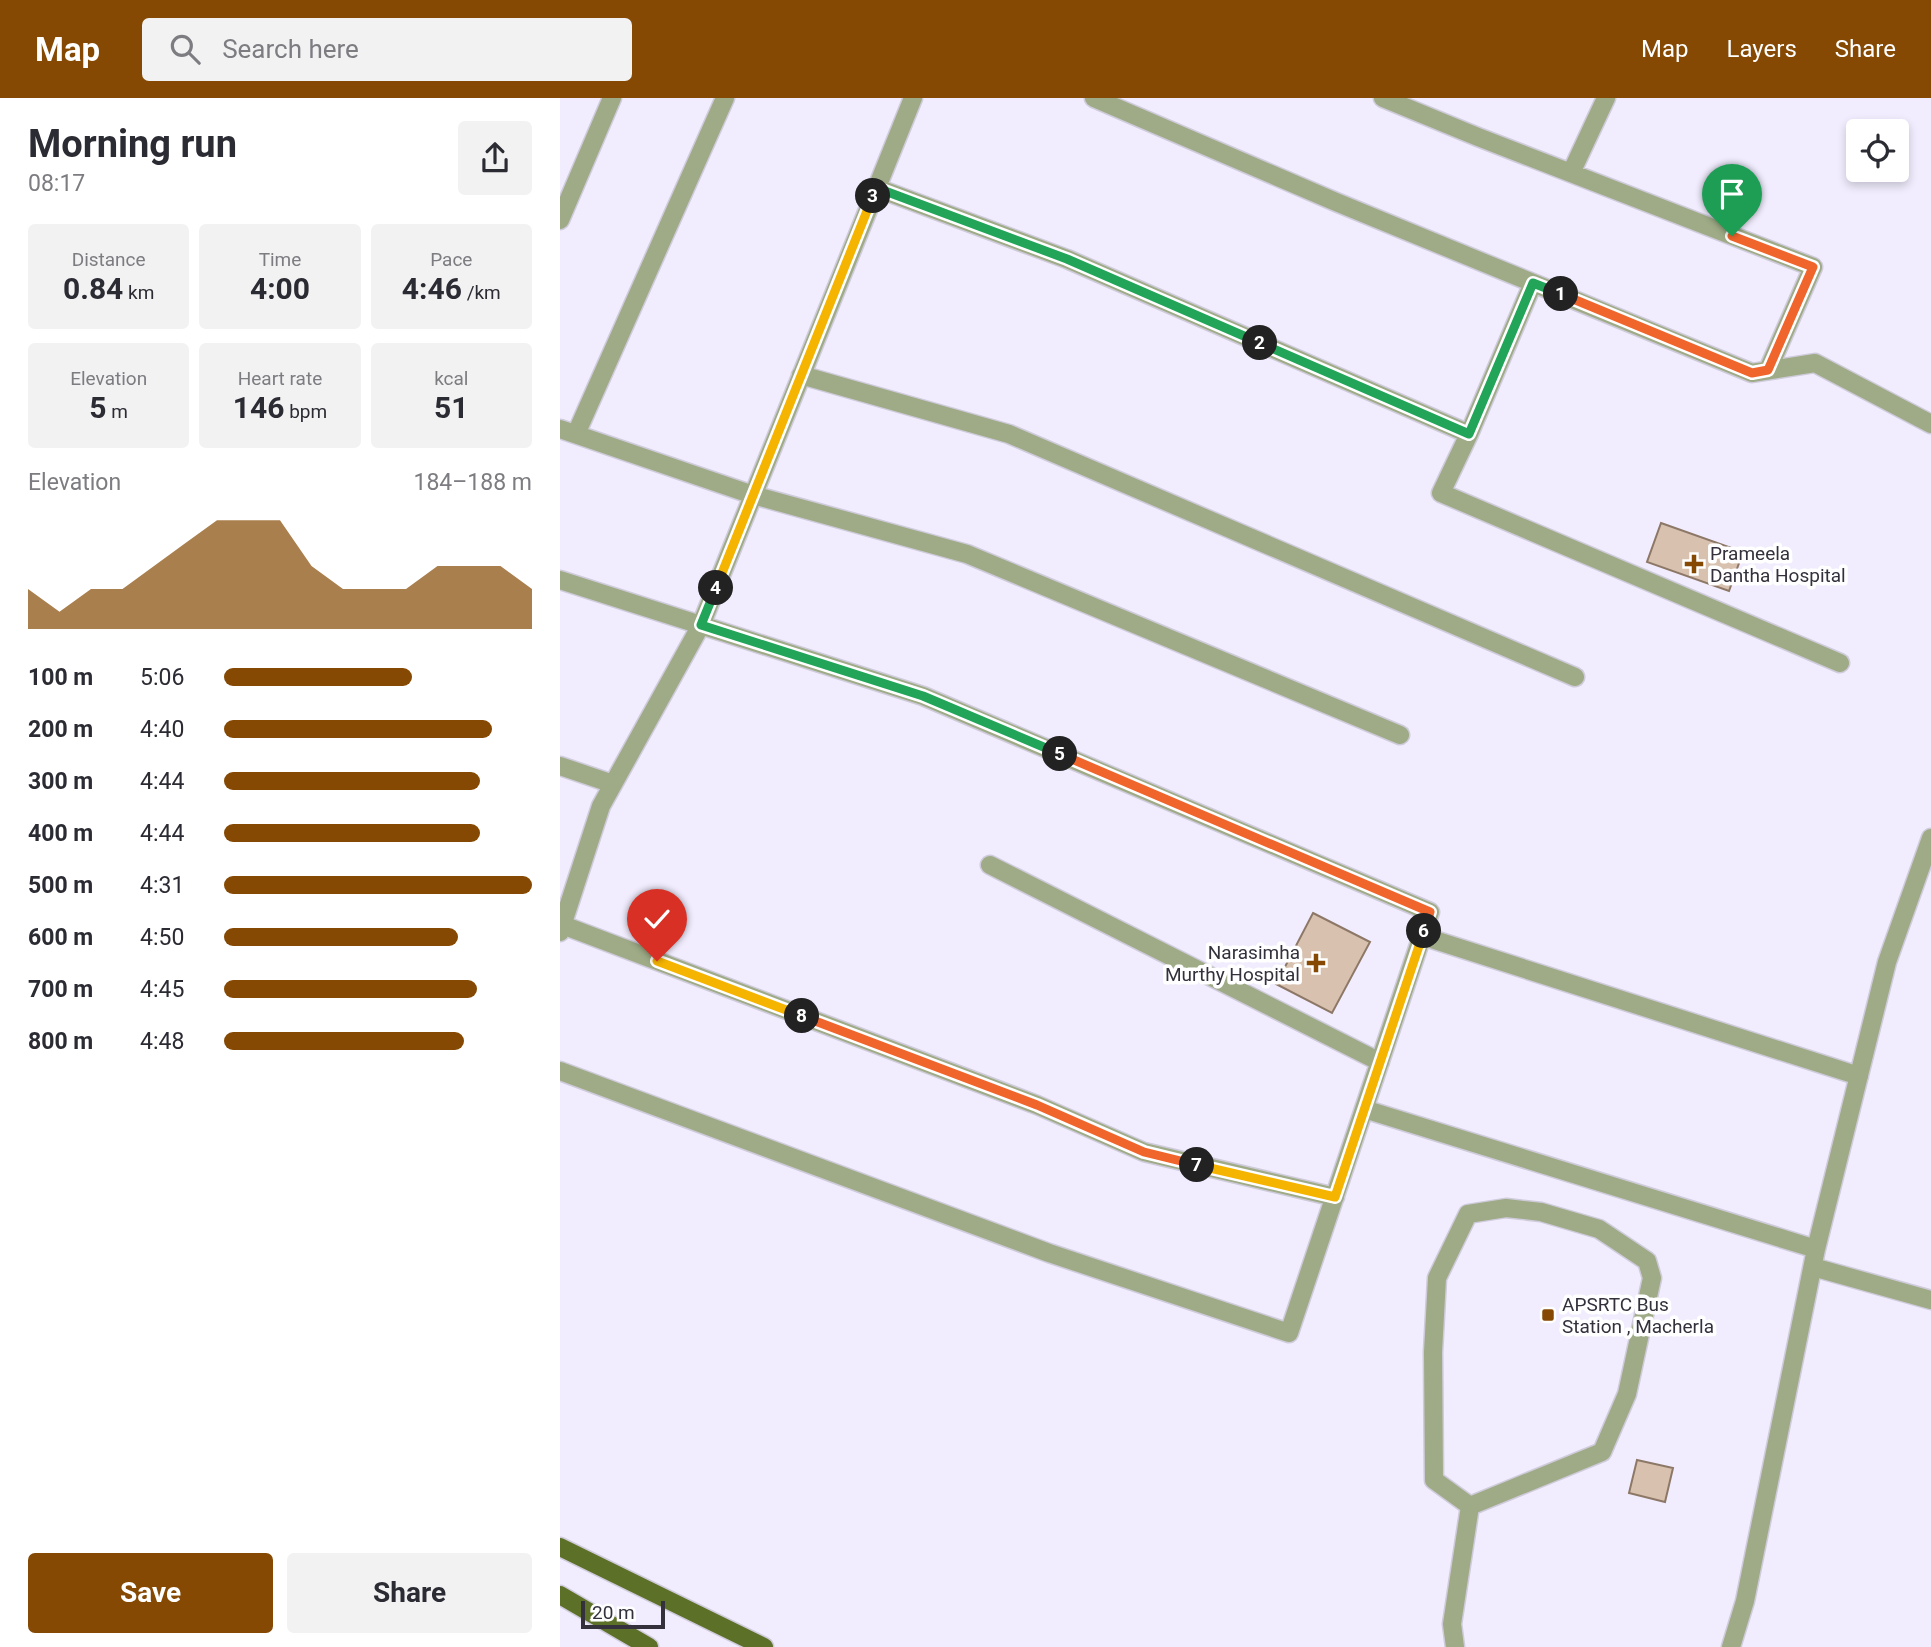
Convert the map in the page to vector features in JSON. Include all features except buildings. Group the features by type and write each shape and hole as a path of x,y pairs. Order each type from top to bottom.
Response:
{"main road":[{"path":"560,1547 764,1647"},
{"path":"560,1595 649,1647"}],"street":[{"path":"560,220 612,98"},
{"path":"725,98 568,431 753,495 967,554 1400,735"},
{"path":"913,98 701,625 601,806 561,927 1037,1105 1144,1152 1335,1197"},
{"path":"1094,98 1336,202 1752,373 1815,363 1931,424"},
{"path":"1383,98 1813,267 1768,370"},
{"path":"1571,173 1606,98"},
{"path":"877,188 1067,259 1469,434"},
{"path":"1533,283 1441,493 1840,663"},
{"path":"802,375 1009,434 1575,677"},
{"path":"560,580 923,696 1430,912 1289,1333 1049,1253 560,1071"},
{"path":"560,766 613,784"},
{"path":"1731,1647 1745,1601 1814,1258 1887,962 1931,838"},
{"path":"990,865 1380,1062"},
{"path":"1422,936 1859,1076"},
{"path":"1364,1109 1814,1258 1931,1300"},
{"path":"1506,1208 1541,1212 1599,1229 1647,1261 1652,1278 1627,1394 1602,1452 1470,1506 1434,1480 1433,1352 1437,1278 1468,1214 1506,1208"},
{"path":"1455,1647 1452,1624 1470,1506"}],"place":[{"name":"Prameela Dantha Hospital","path":"1694,564"},
{"name":"Narasimha Murthy Hospital","path":"1316,963"},
{"name":"APSRTC Bus Station , Macherla","path":"1548,1315"}],"route":[{"path":"657,961 1037,1105 1144,1152 1335,1197 1430,912 923,696 701,625 877,188 1067,259 1469,434 1533,283 1752,373 1768,370 1813,267 1732,236"}]}
